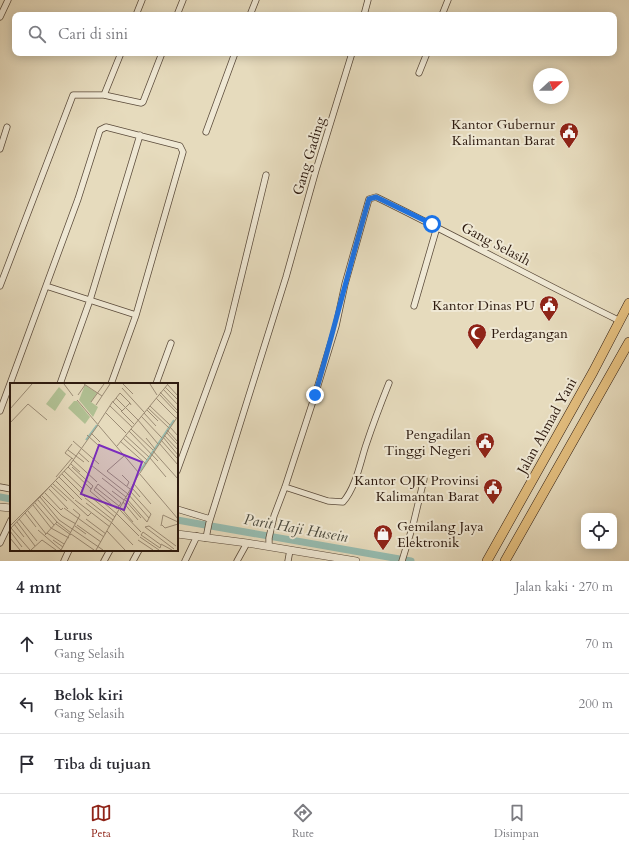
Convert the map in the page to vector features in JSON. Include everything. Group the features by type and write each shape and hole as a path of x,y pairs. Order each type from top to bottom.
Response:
{"highway":[{"name":"Jalan Ahmad Yani","path":"487,561 593,372 629,303"},
{"name":"Jalan Ahmad Yani","path":"505,561 629,342"},
{"path":"593,372 608,380"}],"street":[{"path":"0,17 8,0"},
{"path":"137,12 142,0"},
{"path":"178,12 183,0"},
{"path":"251,12 256,0"},
{"path":"365,12 368,0"},
{"path":"443,12 448,0"},
{"path":"104,95 120,56"},
{"path":"0,286 72,97 75,94 104,95 140,103 143,102 161,56"},
{"path":"206,132 235,56"},
{"name":"Gang Gading","path":"207,535 351,56"},
{"path":"419,73 426,56"},
{"path":"0,149 7,127"},
{"path":"10,383 78,199 100,130 106,127 180,146 183,152 136,314 111,383"},
{"path":"60,383 90,300 140,135"},
{"path":"178,468 228,331 266,175"},
{"name":"Gang Selasih","path":"269,543 270,530 274,516 285,487 336,326 345,284 369,199 376,197 620,321"},
{"path":"414,306 437,227"},
{"path":"46,286 136,314"},
{"path":"156,383 171,343"},
{"path":"285,487 328,501 343,502 352,487 366,444 389,383"},
{"path":"0,411 10,384"},
{"path":"402,558 414,525 424,479"},
{"path":"0,487 10,490"},
{"path":"0,507 10,508"},
{"path":"178,509 210,521"},
{"path":"0,543 10,522"},
{"path":"178,534 197,536 207,535 247,543 269,543 290,550 339,560 356,561"},
{"path":"185,561 197,536"},
{"path":"237,561 247,543"},
{"path":"288,561 290,550"},
{"path":"64,561 69,551"},
{"path":"104,561 109,551"},
{"path":"133,561 138,551"}],"waterway":[{"name":"Parit Haji Husein","path":"0,497 10,499"},
{"name":"Parit Haji Husein","path":"178,520 411,561"}],"place":[{"name":"Kantor Gubernur Kalimantan Barat","path":"569,149"},
{"name":"Kantor Dinas PU","path":"549,322"},
{"name":"Perdagangan","path":"477,350"},
{"name":"Pengadilan Tinggi Negeri","path":"485,459"},
{"name":"Kantor OJK Provinsi Kalimantan Barat","path":"493,505"},
{"name":"Gemilang Jaya Elektronik","path":"383,551"}],"route":[{"path":"315,395 336,326 345,284 369,199 376,197 432,224"}]}
